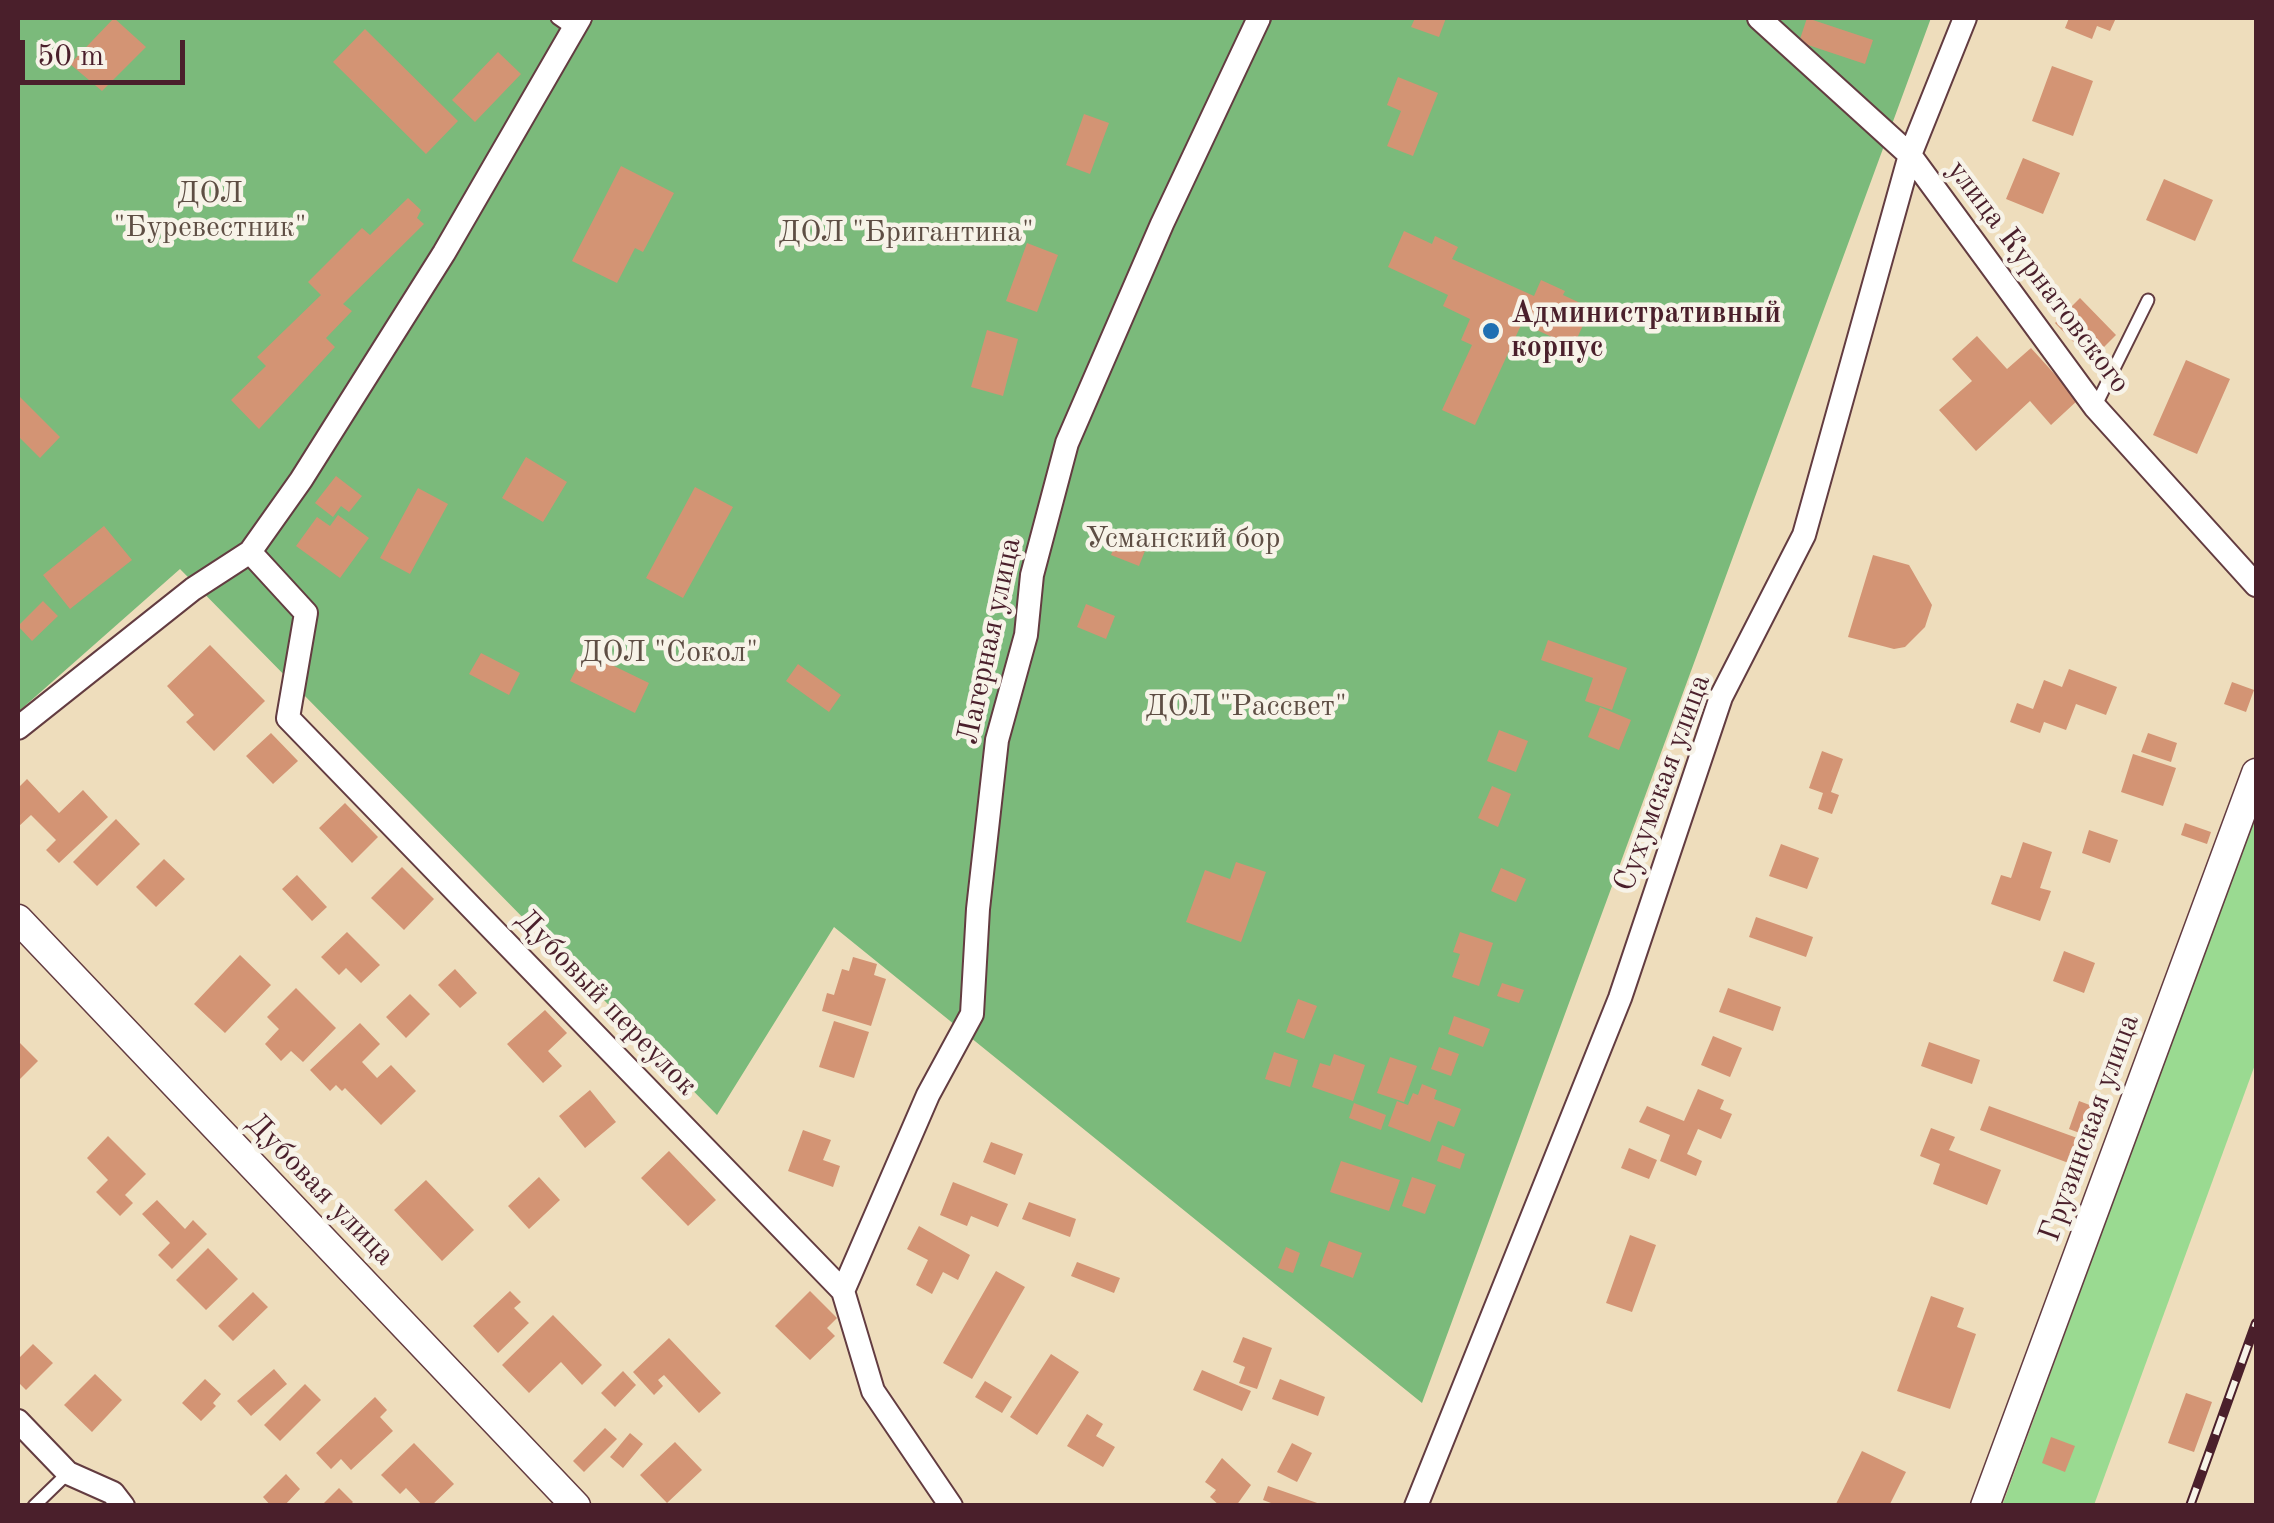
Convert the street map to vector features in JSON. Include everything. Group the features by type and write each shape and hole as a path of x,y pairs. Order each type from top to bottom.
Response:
{"street":[{"name":"Лагерная улица","path":"843,1291 928,1095 972,1014 978,909 998,740 1026,635 1032,575 1068,443 1162,224 1259,18"},
{"name":"улица Курнатовского","path":"1759,18 1910,155 2096,407 2256,584"},
{"name":"Сухумская улица","path":"1416,1506 1620,998 1721,697 1804,535 1910,155 1965,18"},
{"path":"18,728 194,588 250,552 302,480 444,252 570,22"},
{"name":"Дубовый переулок","path":"250,552 306,613 288,718 843,1291 873,1391 951,1506"},
{"name":"Грузинская улица","path":"1985,1506 2256,773"},
{"name":"Дубовая улица","path":"18,919 576,1506"},
{"path":"18,1421 68,1473 113,1494 123,1506"}],"lane":[{"path":"2096,407 2148,300"},
{"path":"34,1506 68,1473"}],"green space":[{"name":"Усманский бор","path":"18,18 1931,18 1422,1403 834,927 717,1115 180,569 18,712"},
{"path":"2256,811 2256,1062 2094,1505 2002,1506"}],"building":[{"path":"114,18 146,47 102,91 70,64"},
{"path":"1415,18 1446,18 1439,37 1411,27"},
{"path":"1807,18 1873,40 1865,64 1799,42"},
{"path":"2069,18 2116,18 2110,31 2097,26 2092,39 2065,28"},
{"path":"365,29 458,121 426,154 333,62"},
{"path":"498,52 521,74 475,122 452,100"},
{"path":"2052,66 2093,81 2073,136 2032,121"},
{"path":"1398,77 1438,93 1413,156 1387,146 1401,111 1387,105"},
{"path":"1084,114 1109,123 1090,174 1066,165"},
{"path":"2023,158 2060,173 2043,214 2006,199"},
{"path":"621,166 674,193 643,252 635,248 617,283 572,261"},
{"path":"2164,179 2213,200 2195,241 2146,220"},
{"path":"408,198 421,210 417,218 424,224 343,304 352,311 326,338 335,347 259,429 231,400 266,366 257,357 321,295 308,282 362,228 370,235"},
{"name":"Административный корпус","path":"1404,231 1432,244 1435,236 1458,247 1452,259 1534,296 1541,280 1591,308 1573,347 1522,323 1475,425 1442,410 1472,345 1461,340 1470,319 1443,306 1448,295 1388,267"},
{"path":"1027,243 1058,255 1037,312 1006,301"},
{"path":"2080,298 2116,335 2091,360 2055,323"},
{"path":"987,330 1018,339 1003,396 971,387"},
{"path":"1977,336 2007,369 2031,348 2078,400 2051,425 2030,401 1976,451 1939,410 1972,381 1952,359"},
{"path":"2186,360 2230,379 2197,454 2153,435"},
{"path":"18,395 60,437 40,458 18,436"},
{"path":"526,457 567,482 543,522 502,498"},
{"path":"336,476 362,496 349,512 341,506 333,517 315,503"},
{"path":"695,487 733,507 683,598 646,578"},
{"path":"418,488 448,504 410,574 380,558"},
{"path":"338,515 369,538 340,578 296,546 317,517 330,526"},
{"path":"104,526 132,560 70,609 43,575"},
{"path":"1120,532 1148,543 1139,566 1111,555"},
{"path":"1873,555 1909,565 1932,605 1925,627 1905,647 1894,649 1848,637"},
{"path":"43,601 58,616 32,641 18,626"},
{"path":"1086,604 1115,616 1106,639 1077,627"},
{"path":"1548,640 1627,668 1612,710 1585,701 1593,678 1541,660"},
{"path":"210,645 265,701 214,751 186,722 194,715 167,686"},
{"path":"585,652 649,683 635,713 570,681"},
{"path":"481,653 520,673 509,695 469,674"},
{"path":"798,664 841,695 829,712 786,681"},
{"path":"2069,669 2117,687 2106,715 2076,704 2066,730 2044,722 2040,733 2010,722 2017,703 2033,709 2044,680 2062,687"},
{"path":"2232,682 2254,690 2246,712 2224,704"},
{"path":"1600,707 1631,720 1619,750 1588,737"},
{"path":"1499,730 1528,741 1516,772 1487,761"},
{"path":"271,733 298,761 273,784 246,756"},
{"path":"2148,733 2177,743 2171,762 2141,752"},
{"path":"1822,751 1843,759 1831,792 1839,795 1832,814 1818,809 1823,793 1809,788"},
{"path":"2133,754 2176,768 2163,806 2121,792"},
{"path":"27,779 59,813 83,790 108,817 59,863 46,850 56,840 31,815 18,827 18,788"},
{"path":"1492,786 1511,794 1498,827 1478,818"},
{"path":"345,803 378,837 352,863 319,828"},
{"path":"116,819 140,844 97,886 73,862"},
{"path":"2185,823 2211,832 2207,844 2181,835"},
{"path":"2089,830 2118,840 2110,863 2082,853"},
{"path":"2023,842 2052,852 2040,888 2051,891 2040,921 1991,904 2001,875 2011,878"},
{"path":"1781,844 1819,858 1807,889 1769,876"},
{"path":"164,859 185,879 156,907 136,887"},
{"path":"1236,862 1266,872 1241,942 1186,922 1205,870 1230,879"},
{"path":"402,867 434,899 404,930 371,898"},
{"path":"1501,868 1526,879 1516,902 1491,891"},
{"path":"297,875 327,907 312,921 282,889"},
{"path":"1756,917 1813,937 1806,957 1749,937"},
{"path":"347,932 380,965 361,983 346,968 339,975 321,957"},
{"path":"1460,932 1493,943 1479,986 1452,977 1460,954 1453,952"},
{"path":"2064,951 2095,963 2084,993 2053,981"},
{"path":"240,955 271,985 225,1033 194,1004"},
{"path":"853,957 877,964 874,975 886,979 871,1026 822,1011 827,993 834,995 842,969 849,971"},
{"path":"455,969 477,993 460,1008 438,985"},
{"path":"1502,983 1524,990 1519,1003 1497,996"},
{"path":"296,988 336,1028 303,1062 291,1051 281,1061 265,1044 279,1029 267,1017"},
{"path":"1728,988 1781,1007 1773,1031 1719,1012"},
{"path":"410,994 430,1014 406,1038 386,1017"},
{"path":"1298,999 1317,1006 1304,1039 1286,1032"},
{"path":"545,1010 567,1033 548,1051 562,1066 543,1083 507,1044"},
{"path":"1454,1016 1490,1029 1483,1047 1448,1034"},
{"path":"834,1021 869,1032 854,1078 819,1067"},
{"path":"360,1023 380,1044 362,1062 377,1078 391,1065 416,1091 381,1125 345,1088 342,1091 336,1085 330,1091 310,1070"},
{"path":"1713,1036 1742,1048 1730,1077 1701,1065"},
{"path":"18,1041 38,1061 18,1081"},
{"path":"1929,1042 1980,1060 1972,1084 1921,1066"},
{"path":"1439,1047 1459,1054 1451,1076 1431,1069"},
{"path":"1274,1052 1298,1060 1290,1087 1265,1079"},
{"path":"1334,1054 1365,1065 1353,1101 1312,1087 1320,1063 1330,1066"},
{"path":"1390,1057 1417,1066 1404,1102 1377,1093"},
{"path":"1422,1084 1437,1090 1434,1099 1461,1109 1454,1127 1438,1121 1430,1142 1388,1126 1397,1101 1408,1105"},
{"path":"1698,1089 1724,1100 1720,1109 1732,1114 1721,1139 1698,1129 1687,1154 1702,1161 1696,1176 1660,1161 1670,1135 1639,1122 1647,1106 1684,1121"},
{"path":"590,1090 616,1122 585,1148 559,1116"},
{"path":"2079,1101 2103,1110 2093,1138 2069,1129"},
{"path":"1354,1103 1386,1115 1381,1130 1349,1118"},
{"path":"1989,1106 2091,1143 2082,1168 1980,1130"},
{"path":"1931,1128 1955,1137 1949,1150 2001,1170 1987,1205 1933,1184 1940,1164 1920,1156"},
{"path":"803,1130 831,1140 823,1160 840,1166 833,1187 788,1171"},
{"path":"108,1136 146,1174 125,1195 133,1203 120,1216 96,1192 108,1180 87,1158"},
{"path":"991,1142 1023,1154 1015,1175 983,1162"},
{"path":"1442,1145 1465,1154 1460,1169 1437,1161"},
{"path":"1629,1148 1657,1160 1649,1179 1621,1168"},
{"path":"669,1151 716,1200 688,1226 641,1178"},
{"path":"1341,1161 1400,1180 1389,1211 1330,1192"},
{"path":"539,1177 560,1200 529,1229 508,1206"},
{"path":"1412,1177 1436,1185 1425,1214 1402,1206"},
{"path":"426,1180 474,1230 442,1261 394,1210"},
{"path":"953,1182 1008,1204 998,1227 971,1216 967,1226 940,1215"},
{"path":"157,1200 185,1229 193,1220 207,1234 172,1269 158,1255 170,1243 142,1214"},
{"path":"1029,1202 1076,1219 1070,1237 1022,1219"},
{"path":"919,1226 970,1255 958,1280 943,1272 932,1294 916,1285 928,1260 907,1249"},
{"path":"1630,1235 1656,1245 1632,1312 1606,1303"},
{"path":"1329,1241 1362,1253 1353,1278 1320,1266"},
{"path":"1286,1247 1300,1253 1293,1273 1278,1268"},
{"path":"208,1248 238,1279 206,1310 176,1280"},
{"path":"1077,1262 1120,1278 1114,1293 1071,1276"},
{"path":"996,1271 1025,1287 972,1379 943,1363"},
{"path":"510,1291 521,1302 514,1308 529,1323 498,1353 473,1326"},
{"path":"810,1291 837,1318 827,1328 835,1336 810,1360 775,1326"},
{"path":"253,1292 268,1307 233,1341 218,1326"},
{"path":"1931,1296 1964,1308 1957,1327 1976,1334 1950,1409 1897,1391"},
{"path":"553,1315 602,1365 582,1385 561,1362 529,1393 502,1365"},
{"path":"1243,1337 1272,1348 1257,1389 1239,1383 1245,1367 1233,1362"},
{"path":"669,1338 721,1393 699,1413 664,1375 658,1380 663,1386 654,1395 633,1372"},
{"path":"33,1344 53,1363 26,1390 18,1382 18,1359"},
{"path":"1051,1354 1079,1372 1037,1435 1010,1417"},
{"path":"274,1369 287,1384 251,1416 237,1401"},
{"path":"1202,1370 1251,1391 1242,1411 1193,1390"},
{"path":"623,1371 636,1385 615,1407 601,1393"},
{"path":"95,1374 122,1400 92,1432 64,1405"},
{"path":"205,1379 221,1394 213,1403 216,1406 201,1421 182,1403"},
{"path":"1280,1379 1325,1397 1318,1416 1272,1399"},
{"path":"985,1381 1012,1397 1002,1413 975,1397"},
{"path":"305,1384 321,1400 280,1441 264,1425"},
{"path":"2186,1393 2212,1402 2194,1452 2168,1443"},
{"path":"375,1397 387,1410 380,1417 393,1431 351,1470 341,1459 331,1469 316,1453"},
{"path":"1087,1414 1103,1424 1096,1436 1115,1447 1103,1467 1067,1446"},
{"path":"605,1428 617,1439 584,1472 573,1461"},
{"path":"630,1433 643,1444 623,1468 610,1457"},
{"path":"2051,1437 2075,1446 2065,1472 2042,1463"},
{"path":"675,1442 702,1470 667,1503 640,1475"},
{"path":"414,1443 454,1484 431,1506 423,1506 406,1488 400,1494 381,1475"},
{"path":"1292,1443 1312,1453 1297,1482 1277,1472"},
{"path":"1862,1451 1906,1472 1889,1506 1835,1506"},
{"path":"1222,1458 1251,1485 1236,1506 1220,1506 1210,1497 1216,1490 1205,1482"},
{"path":"286,1474 300,1489 284,1506 271,1506 263,1497"},
{"path":"1268,1486 1323,1505 1279,1506 1263,1500"},
{"path":"339,1488 353,1502 349,1506 321,1506"}],"railway":[{"path":"2190,1506 2256,1323"}],"place":[{"name":"Административный корпус","path":"1491,331"}],"park label":[{"name":"ДОЛ \"Буревестник\"","path":"210,211"},
{"name":"ДОЛ \"Бригантина\"","path":"906,233"},
{"name":"ДОЛ \"Сокол\"","path":"669,653"},
{"name":"ДОЛ \"Рассвет\"","path":"1246,707"}]}
